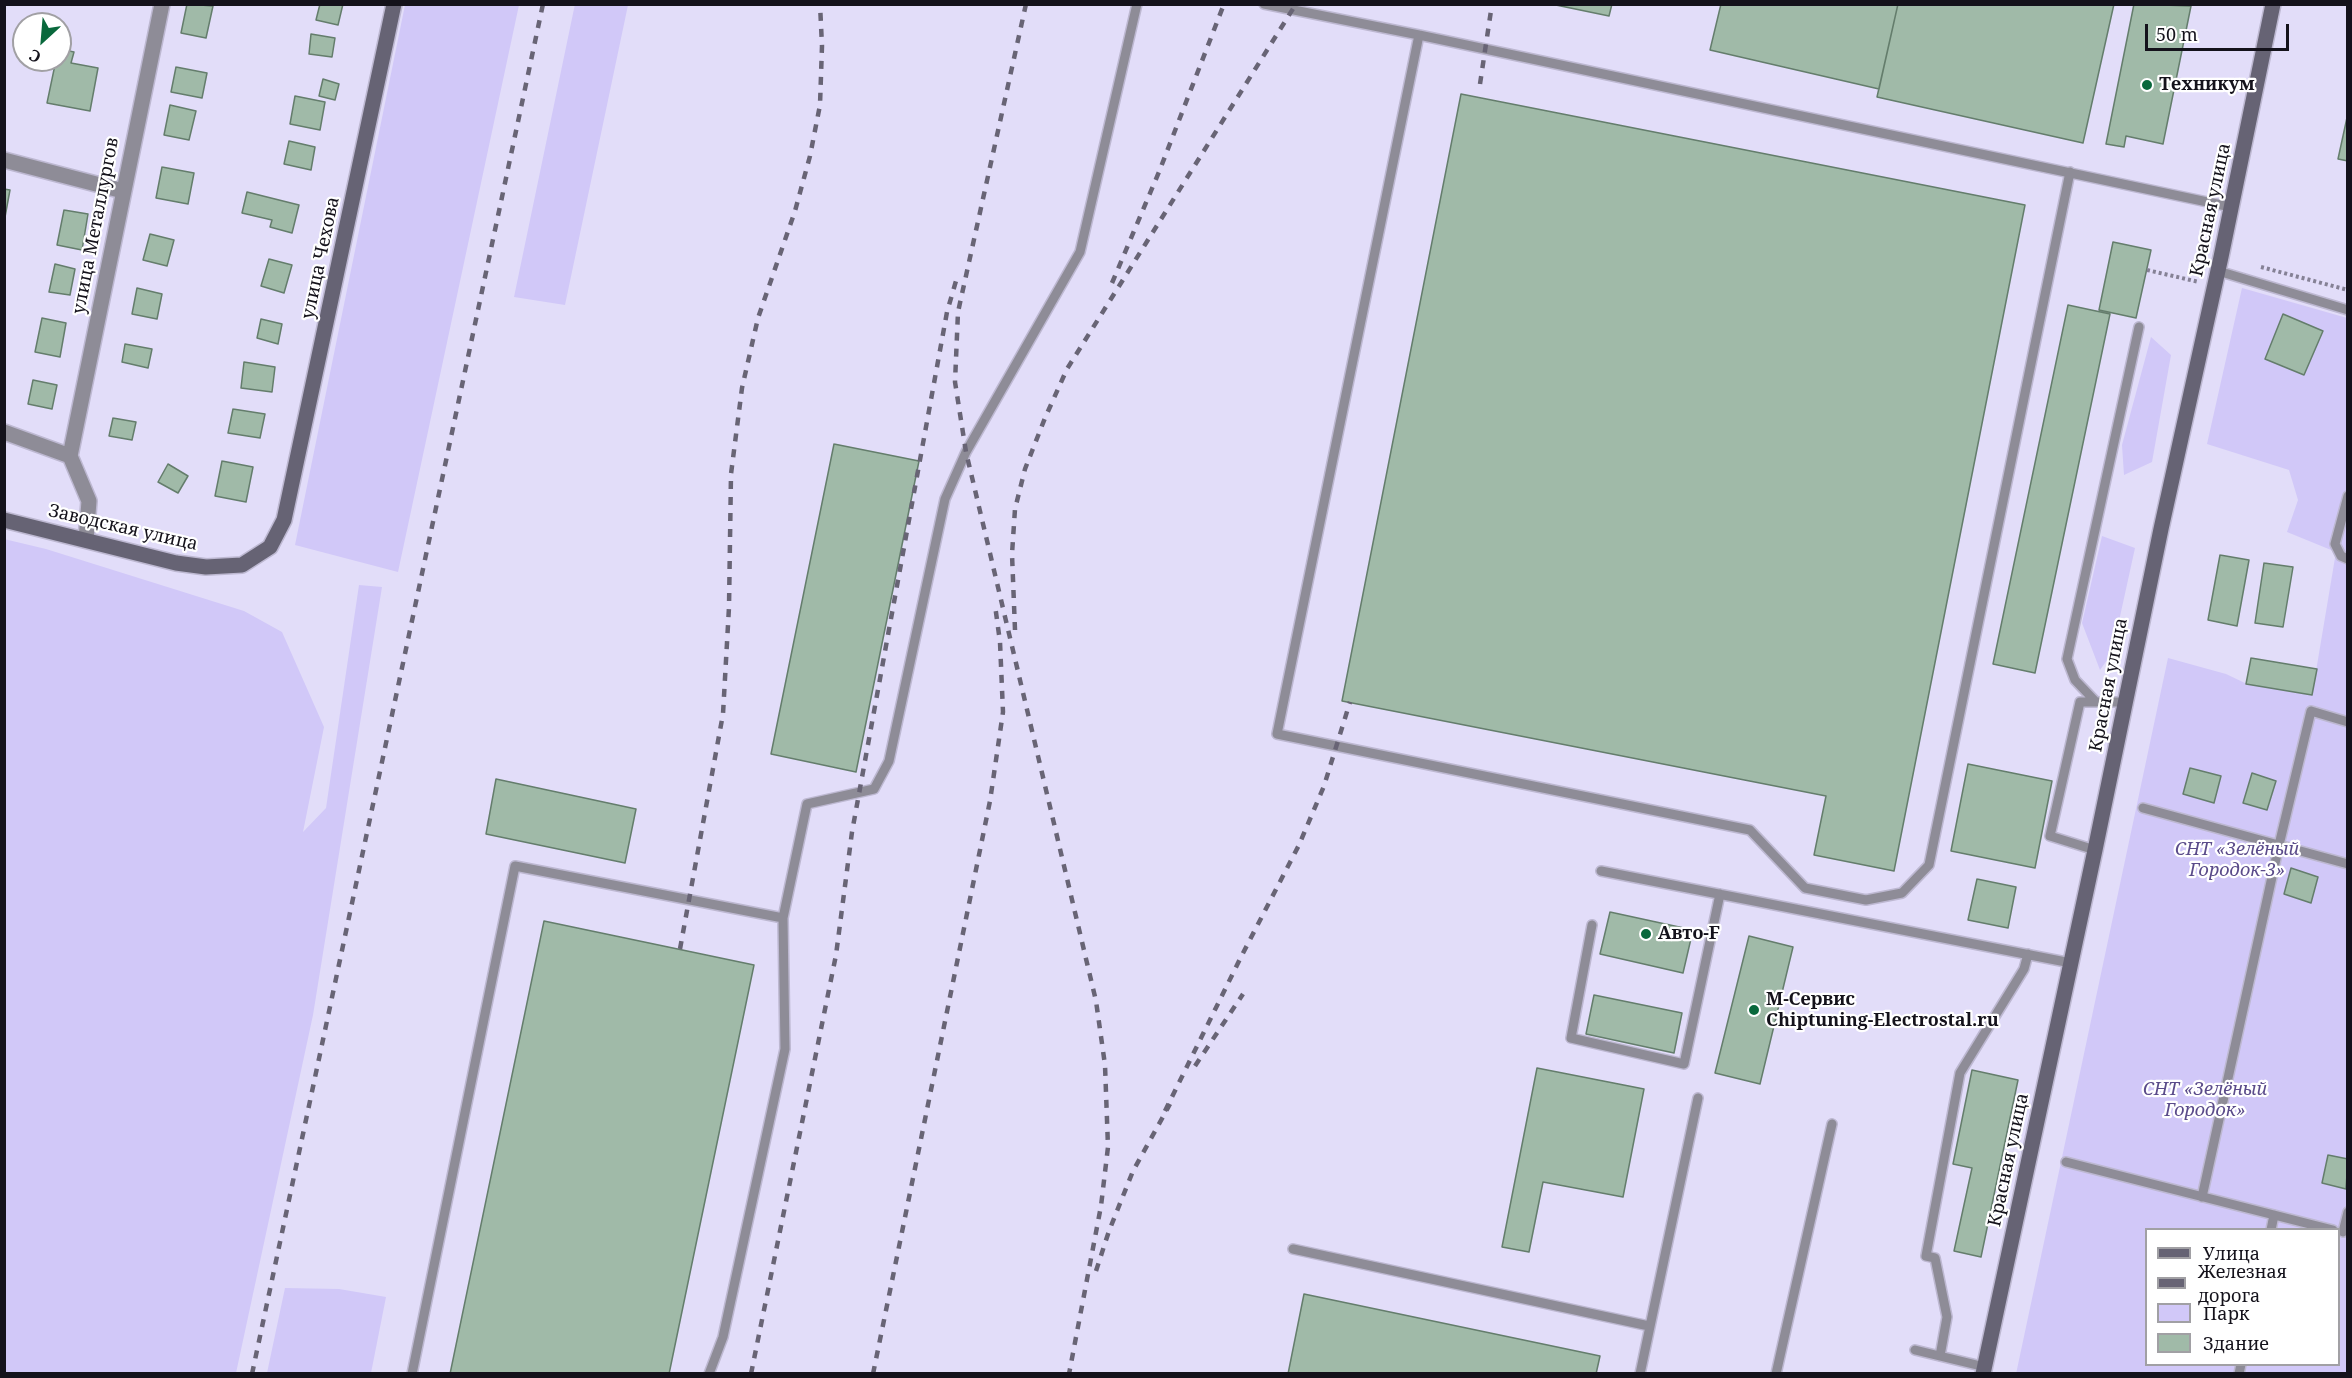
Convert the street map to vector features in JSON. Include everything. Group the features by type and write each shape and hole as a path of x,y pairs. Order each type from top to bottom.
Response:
{"main road":[{"name":"улица Чехова","path":"284,520 394,4"},
{"name":"Красная улица","path":"1984,1370 2096,850 2161,529 2218,271 2273,4"},
{"name":"Заводская улица","path":"4,520 176,563 206,567 242,565 270,547 284,520"}],"street":[{"name":"улица Металлургов","path":"70,456 162,4"},
{"path":"4,160 123,191"},
{"path":"4,432 70,456 89,501 86,540"}],"lane":[{"path":"709,1374 723,1337 785,1049 783,918 807,804 874,789 889,761 945,499 966,452 1080,252 1137,4"},
{"path":"1264,4 2231,207"},
{"path":"1419,35 1277,734 1750,830 1805,888 1866,900 1902,893 1929,865 2070,172"},
{"path":"2218,271 2348,310"},
{"path":"2095,701 2075,680 2067,659 2139,327"},
{"path":"2348,496 2336,544 2341,556 2348,559"},
{"path":"2096,850 2050,836 2080,702 2126,702"},
{"path":"2202,1197 2279,845 2311,711 2348,722"},
{"path":"2143,808 2348,864"},
{"path":"412,1374 515,866 783,918"},
{"path":"1601,871 2071,963"},
{"path":"1592,925 1571,1038 1684,1064 1720,894"},
{"path":"1940,1356 1947,1317 1935,1258 1926,1256 1960,1073 2024,969 2028,954"},
{"path":"1640,1374 1698,1098"},
{"path":"1776,1374 1832,1124"},
{"path":"2066,1162 2325,1228"},
{"path":"2343,1232 2348,1212"},
{"path":"2271,1228 2274,1215"},
{"path":"1293,1249 1649,1326"},
{"path":"1915,1350 1984,1370"}],"path":[{"path":"2256,266 2348,290"},
{"path":"2147,270 2205,283"}],"green space":[{"path":"575,4 628,5 565,305 514,297"},
{"path":"405,5 519,5 398,572 295,545"},
{"path":"2242,288 2347,318 2347,1373 2016,1374 2168,658 2226,674 2247,684 2312,695 2336,552 2287,532 2298,500 2289,470 2207,444"},
{"path":"2151,337 2171,355 2152,462 2124,475 2122,445"},
{"path":"2102,536 2135,548 2112,653 2100,670 2082,623"},
{"path":"4,539 46,549 244,611 282,632 324,727 303,832 326,808 359,585 382,587 313,1015 236,1373 5,1373"},
{"path":"285,1288 339,1289 386,1297 371,1373 267,1373"}],"building":[{"path":"187,4 213,6 206,38 181,33"},
{"path":"320,4 343,4 338,25 316,20"},
{"path":"1551,4 1612,4 1609,16"},
{"path":"1721,4 1898,4 1879,89 1710,50"},
{"path":"1898,4 2114,4 2083,143 1877,97"},
{"path":"2134,4 2191,6 2163,144 2126,136 2124,147 2106,144"},
{"path":"311,34 335,38 332,57 309,54"},
{"path":"72,63 98,68 90,111 47,103 53,72 72,72"},
{"path":"176,67 207,73 202,98 171,92"},
{"path":"323,79 339,84 335,100 319,96"},
{"path":"1461,94 2025,205 1894,871 1814,855 1826,796 1342,701"},
{"path":"295,96 325,102 320,130 290,124"},
{"path":"170,105 196,111 189,140 164,135"},
{"path":"2348,113 2348,161 2338,159"},
{"path":"289,141 315,147 311,170 284,164"},
{"path":"162,167 194,173 188,204 156,198"},
{"path":"4,189 10,190 5,217 4,216"},
{"path":"247,192 299,205 292,233 270,227 272,220 242,213"},
{"path":"64,210 88,214 82,250 57,245"},
{"path":"150,234 174,240 167,266 143,260"},
{"path":"2113,242 2151,250 2136,318 2099,310"},
{"path":"269,259 292,265 284,293 261,286"},
{"path":"55,264 75,269 70,295 49,292"},
{"path":"137,288 162,294 157,319 132,314"},
{"path":"2068,305 2110,314 2035,673 1993,664"},
{"path":"2283,314 2323,331 2304,375 2265,359"},
{"path":"42,318 66,323 60,357 35,352"},
{"path":"261,319 282,324 278,344 257,338"},
{"path":"125,344 152,349 148,368 122,362"},
{"path":"244,362 275,367 272,392 241,388"},
{"path":"33,380 57,385 52,409 28,404"},
{"path":"233,409 265,414 260,438 228,433"},
{"path":"113,418 136,422 132,440 109,436"},
{"path":"834,444 919,461 856,772 771,754"},
{"path":"222,461 253,467 246,502 215,496"},
{"path":"168,464 188,476 178,493 158,482"},
{"path":"2220,555 2249,560 2237,626 2208,620"},
{"path":"2264,563 2293,567 2283,627 2255,623"},
{"path":"2251,658 2317,669 2312,695 2246,684"},
{"path":"1968,764 2052,781 2035,868 1951,851"},
{"path":"2190,768 2221,776 2214,803 2183,794"},
{"path":"2252,773 2276,781 2267,810 2243,803"},
{"path":"496,779 636,809 625,863 486,834"},
{"path":"2291,868 2318,877 2311,903 2284,894"},
{"path":"1977,879 2016,887 2008,928 1968,920"},
{"path":"1610,912 1693,930 1683,973 1600,954"},
{"path":"544,921 754,965 669,1374 450,1374"},
{"name":"M-Сервис Chiptuning-Electrostal.ru","path":"1749,936 1793,947 1760,1084 1715,1073"},
{"path":"1594,995 1682,1013 1674,1053 1586,1034"},
{"path":"1537,1068 1644,1089 1623,1197 1543,1182 1529,1252 1502,1247"},
{"path":"1972,1070 2018,1080 1981,1257 1954,1251 1972,1168 1953,1164"},
{"path":"2328,1155 2348,1159 2346,1189 2322,1183"},
{"path":"1304,1294 1600,1356 1596,1374 1288,1374"}],"railway":[{"path":"252,1374 543,4"},
{"path":"680,949 723,714 729,607 731,474 742,388 758,318 795,211 810,156 820,105 822,46 820,4"},
{"path":"1026,4 958,312 955,382 966,452 1096,1001 1105,1065 1108,1147 1101,1206 1069,1374"},
{"path":"1112,283 1159,172 1224,4"},
{"path":"1015,630 1012,554 1015,509 1025,469 1045,418 1067,369 1296,4"},
{"path":"1480,84 1492,4"},
{"path":"751,1374 836,955 852,832 947,312 958,274"},
{"path":"873,1374 990,801 1003,712 1000,642 995,605"},
{"path":"1165,1111 1299,845 1324,786 1350,702"},
{"path":"1195,1066 1243,994"},
{"path":"1096,1271 1133,1171 1170,1104"}],"place":[{"name":"Техникум","path":"2147,85"},
{"name":"Авто-F","path":"1646,934"},
{"name":"M-Сервис Chiptuning-Electrostal.ru","path":"1754,1010"}],"park label":[{"name":"СНТ «Зелёный Городок-3»","path":"2237,860"},
{"name":"СНТ «Зелёный Городок»","path":"2205,1100"}]}
